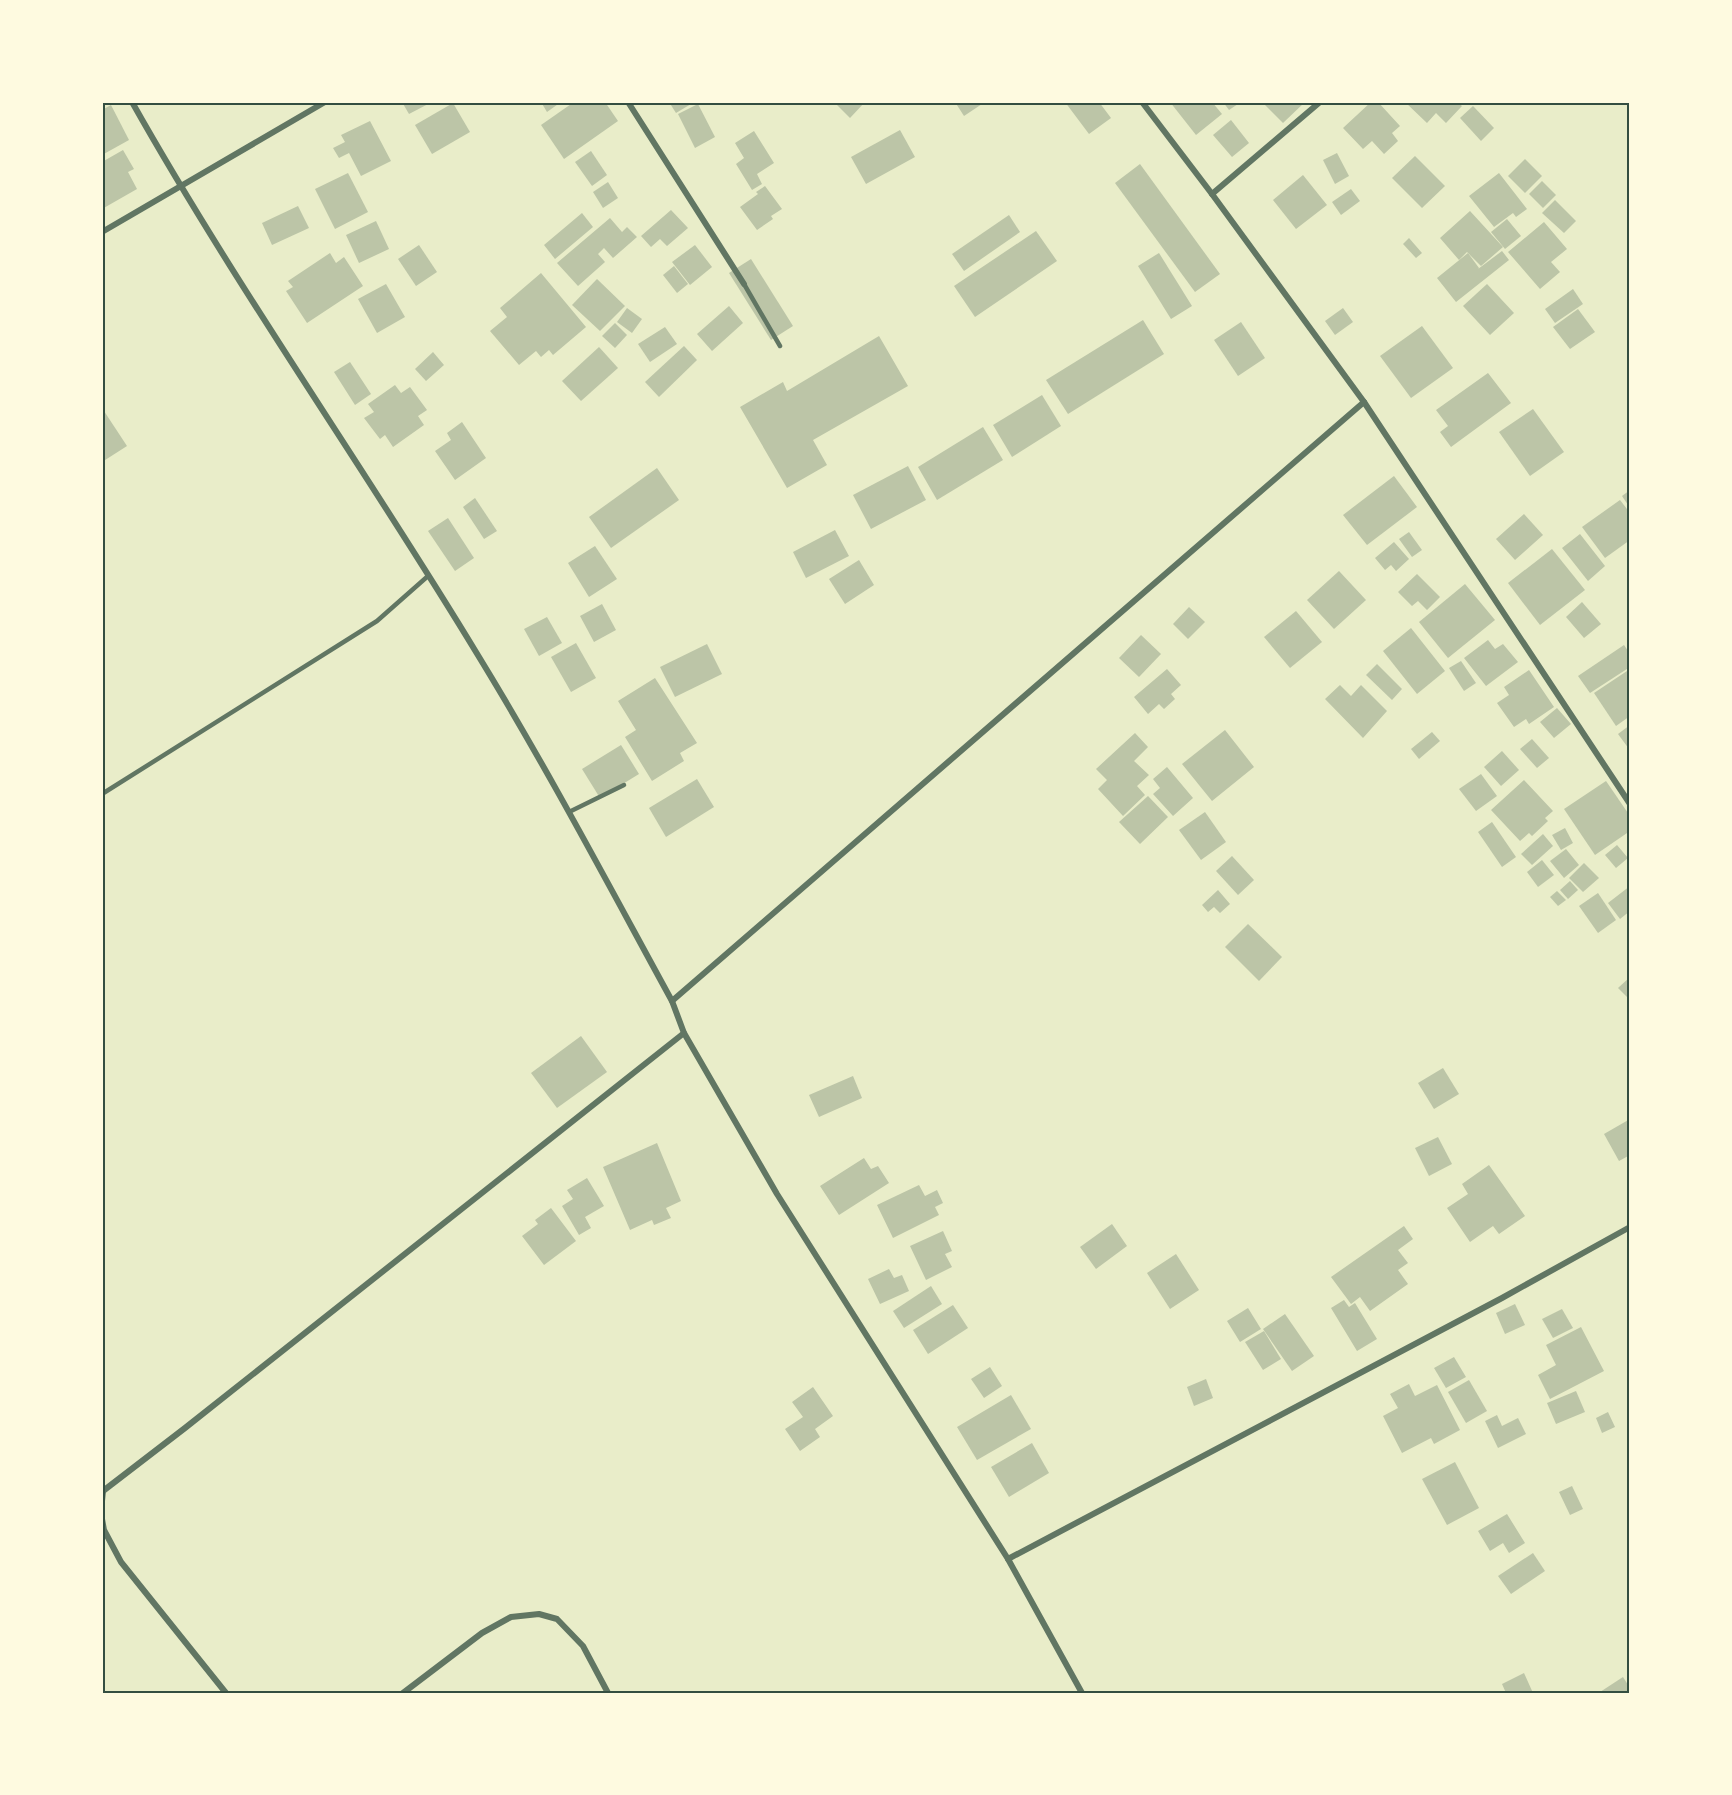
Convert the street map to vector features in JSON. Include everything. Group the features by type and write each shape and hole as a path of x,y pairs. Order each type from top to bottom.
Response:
{"street":[{"path":"132,102 180,187 477,652 672,1001 684,1033 777,1194 1008,1559 1082,1693"},
{"path":"102,232 325,102"},
{"path":"628,102 744,284"},
{"path":"1142,102 1364,402 1630,804"},
{"path":"1212,194 1320,102"},
{"path":"672,1001 1364,402"},
{"path":"102,1501 103,1490 684,1033"},
{"path":"1008,1559 1502,1298 1630,1227"},
{"path":"102,1519 121,1562 226,1693"},
{"path":"403,1693 482,1633 511,1617 538,1614 557,1619 583,1646 608,1693"}],"lane":[{"path":"744,284 780,346"},
{"path":"102,794 377,621 428,576"},
{"path":"568,812 624,785"}],"building":[{"path":"402,102 432,102 409,114"},
{"path":"541,102 561,102 547,112"},
{"path":"574,102 605,102 618,121 564,159 541,125"},
{"path":"669,102 690,102 691,104 676,113"},
{"path":"834,102 865,102 850,118"},
{"path":"955,102 985,102 964,116"},
{"path":"1065,102 1099,102 1111,118 1089,134"},
{"path":"1170,102 1212,102 1222,114 1196,135"},
{"path":"1223,102 1241,102 1229,110"},
{"path":"1262,102 1305,102 1283,123"},
{"path":"1371,102 1378,102 1400,126 1392,133 1398,141 1384,154 1372,141 1363,149 1343,128"},
{"path":"1405,102 1457,102 1462,106 1446,123 1436,113 1427,123"},
{"path":"453,103 470,132 432,154 415,125"},
{"path":"698,104 715,137 695,148 678,114"},
{"path":"111,105 129,140 102,155 102,110"},
{"path":"1473,106 1494,128 1481,141 1460,118"},
{"path":"1231,120 1249,143 1232,157 1213,135"},
{"path":"370,121 391,161 361,176 349,153 339,158 333,148 345,142 341,135"},
{"path":"900,130 915,157 866,184 851,157"},
{"path":"754,131 774,163 757,174 762,184 752,190 736,164 744,158 735,143"},
{"path":"123,150 134,169 128,172 137,189 102,209 102,162"},
{"path":"591,151 607,175 592,186 575,162"},
{"path":"1337,153 1349,176 1335,184 1323,160"},
{"path":"1415,156 1445,186 1422,208 1392,178"},
{"path":"1525,159 1542,176 1525,193 1508,176"},
{"path":"1140,164 1220,274 1195,292 1115,183"},
{"path":"348,173 368,212 335,229 315,189"},
{"path":"1499,173 1527,209 1516,217 1513,213 1494,227 1469,196"},
{"path":"1303,175 1327,205 1296,229 1273,200"},
{"path":"1542,181 1556,195 1543,208 1529,194"},
{"path":"608,182 618,198 603,208 593,192"},
{"path":"765,186 782,209 771,216 773,219 757,230 740,207"},
{"path":"1351,189 1360,201 1341,215 1332,202"},
{"path":"1555,200 1576,221 1564,233 1542,213"},
{"path":"298,206 309,228 272,245 262,223"},
{"path":"671,210 688,228 667,246 660,239 651,247 641,236"},
{"path":"1470,211 1503,247 1481,266 1467,252 1459,260 1440,238"},
{"path":"582,213 593,227 555,259 544,245"},
{"path":"1009,215 1020,232 964,271 952,254"},
{"path":"610,218 622,232 627,227 637,237 613,258 604,248 598,254 605,262 578,286 557,263"},
{"path":"1507,219 1521,236 1505,249 1491,232"},
{"path":"376,221 389,249 359,263 346,235"},
{"path":"1544,222 1567,249 1551,262 1560,272 1540,289 1508,252"},
{"path":"1036,231 1057,261 975,317 954,286"},
{"path":"1409,238 1422,253 1416,258 1403,244"},
{"path":"419,245 437,272 416,286 398,259"},
{"path":"695,245 712,267 690,285 672,262"},
{"path":"1502,251 1509,260 1456,302 1437,278 1468,253 1478,269"},
{"path":"330,253 336,263 344,257 363,286 307,323 286,291 293,287 288,281"},
{"path":"1159,253 1192,306 1171,319 1138,266"},
{"path":"751,259 793,326 771,340 729,273"},
{"path":"674,266 688,284 677,293 663,275"},
{"path":"541,273 586,327 553,355 549,350 541,357 536,351 519,365 490,331 507,317 500,308"},
{"path":"597,279 625,306 600,331 572,305"},
{"path":"386,284 405,317 377,333 358,299"},
{"path":"1487,284 1514,313 1490,335 1463,306"},
{"path":"1573,289 1583,304 1555,323 1545,309"},
{"path":"729,306 743,323 712,351 697,334"},
{"path":"627,308 642,319 632,333 617,322"},
{"path":"1343,308 1353,322 1335,335 1325,321"},
{"path":"1578,309 1595,332 1570,349 1553,327"},
{"path":"1143,320 1164,354 1068,414 1046,380"},
{"path":"1241,322 1265,358 1238,376 1214,340"},
{"path":"615,323 627,335 615,348 602,336"},
{"path":"1422,326 1453,368 1411,398 1380,356"},
{"path":"665,327 677,344 650,362 638,344"},
{"path":"879,336 908,386 813,440 827,465 787,488 740,407 783,382 787,391"},
{"path":"684,346 697,360 659,397 645,382"},
{"path":"599,347 618,368 581,401 562,381"},
{"path":"433,352 444,365 426,381 415,369"},
{"path":"350,362 371,394 355,405 334,372"},
{"path":"1488,373 1511,403 1451,447 1440,432 1448,426 1436,410"},
{"path":"395,385 401,393 410,387 427,410 418,416 424,425 393,447 385,435 380,439 364,418 374,412 368,404"},
{"path":"1042,395 1061,426 1012,457 993,425"},
{"path":"102,408 127,446 102,462"},
{"path":"1533,409 1564,452 1530,476 1499,432"},
{"path":"462,422 486,458 455,480 435,451 451,440 447,433"},
{"path":"983,427 1003,460 937,500 918,467"},
{"path":"908,466 926,500 871,529 853,495"},
{"path":"657,468 679,500 611,548 589,517"},
{"path":"1394,476 1417,507 1367,545 1343,515"},
{"path":"1630,490 1630,508 1622,496"},
{"path":"475,498 497,531 484,539 463,507"},
{"path":"1620,500 1630,513 1630,540 1605,558 1582,527"},
{"path":"1524,514 1543,535 1515,560 1496,539"},
{"path":"448,518 474,558 455,571 428,531"},
{"path":"835,530 849,556 806,578 793,552"},
{"path":"1409,532 1422,550 1412,557 1399,539"},
{"path":"1580,534 1605,566 1588,581 1562,548"},
{"path":"1394,542 1409,559 1396,571 1391,565 1385,570 1375,558"},
{"path":"595,546 617,579 589,597 568,563"},
{"path":"1552,549 1585,590 1540,625 1508,583"},
{"path":"859,560 874,585 845,604 829,579"},
{"path":"1339,571 1366,600 1334,629 1307,600"},
{"path":"1417,574 1440,597 1427,610 1418,601 1412,606 1398,592"},
{"path":"1465,584 1495,620 1448,658 1419,622"},
{"path":"1582,602 1601,624 1584,638 1566,617"},
{"path":"602,604 616,630 594,642 580,616"},
{"path":"1189,607 1205,622 1188,639 1173,624"},
{"path":"1296,611 1322,642 1290,668 1264,637"},
{"path":"547,617 562,643 539,656 524,629"},
{"path":"1411,628 1445,671 1417,694 1383,651"},
{"path":"1141,635 1161,654 1139,677 1119,658"},
{"path":"1488,640 1495,649 1503,644 1518,662 1486,686 1464,658"},
{"path":"576,643 596,678 571,692 551,657"},
{"path":"707,644 722,674 675,697 660,667"},
{"path":"1624,645 1630,654 1630,667 1590,693 1578,676"},
{"path":"1461,661 1476,683 1464,691 1449,668"},
{"path":"1377,664 1402,689 1392,700 1366,675"},
{"path":"1167,669 1181,685 1171,694 1175,699 1164,709 1159,704 1148,714 1134,697"},
{"path":"1630,669 1630,716 1616,726 1594,693"},
{"path":"1529,670 1554,707 1529,724 1526,719 1514,727 1497,703 1509,695 1504,687"},
{"path":"655,678 697,743 680,753 684,761 652,781 625,737 636,730 618,701"},
{"path":"1340,685 1351,696 1361,685 1387,711 1363,738 1325,699"},
{"path":"1557,708 1571,724 1554,738 1540,722"},
{"path":"1630,725 1630,748 1629,749 1618,734"},
{"path":"1225,730 1254,767 1212,801 1182,764"},
{"path":"1432,732 1440,741 1419,759 1411,749"},
{"path":"1135,733 1148,747 1134,761 1149,775 1137,786 1145,795 1123,816 1098,789 1107,780 1096,769"},
{"path":"1532,739 1549,758 1537,768 1520,749"},
{"path":"621,745 639,774 600,798 582,769"},
{"path":"1502,751 1519,770 1501,786 1484,767"},
{"path":"1167,767 1193,798 1173,816 1153,794 1160,788 1153,779"},
{"path":"1481,774 1497,796 1476,811 1459,789"},
{"path":"697,779 714,807 666,837 649,808"},
{"path":"1524,780 1553,811 1545,818 1548,821 1532,836 1529,833 1520,841 1491,810"},
{"path":"1606,781 1630,816 1630,831 1595,855 1564,809"},
{"path":"1148,796 1168,817 1140,844 1119,822"},
{"path":"1205,812 1226,842 1201,860 1179,830"},
{"path":"1492,822 1516,857 1502,867 1478,832"},
{"path":"1565,828 1573,843 1561,850 1552,835"},
{"path":"1543,834 1553,846 1532,865 1521,854"},
{"path":"1617,845 1628,858 1616,868 1605,855"},
{"path":"1566,849 1579,865 1564,878 1550,861"},
{"path":"1232,856 1254,880 1238,895 1216,871"},
{"path":"1542,860 1554,875 1538,887 1527,872"},
{"path":"1584,863 1599,878 1583,892 1569,878"},
{"path":"1570,881 1578,890 1568,899 1560,890"},
{"path":"1630,886 1630,911 1620,919 1608,903"},
{"path":"1218,890 1230,904 1220,913 1214,907 1208,912 1202,905"},
{"path":"1557,891 1566,900 1558,906 1550,897"},
{"path":"1598,893 1616,920 1598,933 1579,906"},
{"path":"1248,924 1282,957 1259,981 1225,947"},
{"path":"1630,977 1630,1000 1618,988"},
{"path":"581,1036 607,1072 557,1108 531,1073"},
{"path":"1443,1068 1459,1094 1434,1109 1418,1083"},
{"path":"853,1076 862,1098 819,1117 809,1095"},
{"path":"1630,1119 1630,1155 1619,1161 1604,1134"},
{"path":"1438,1137 1452,1164 1429,1176 1415,1148"},
{"path":"657,1143 681,1201 666,1208 671,1218 654,1225 652,1220 630,1230 603,1167"},
{"path":"864,1158 871,1169 878,1166 889,1183 839,1215 820,1186"},
{"path":"1489,1165 1525,1216 1499,1234 1493,1226 1470,1242 1447,1208 1468,1194 1462,1184"},
{"path":"587,1178 604,1206 585,1217 591,1228 579,1235 562,1206 573,1199 567,1190"},
{"path":"919,1185 925,1196 937,1190 943,1203 935,1207 939,1215 893,1238 877,1205"},
{"path":"551,1208 576,1241 544,1265 522,1236 538,1224 535,1220"},
{"path":"1112,1224 1127,1246 1096,1269 1080,1247"},
{"path":"1404,1226 1413,1239 1398,1250 1408,1263 1398,1270 1408,1284 1370,1311 1360,1297 1351,1304 1331,1277"},
{"path":"943,1231 952,1251 945,1254 952,1267 926,1280 910,1246"},
{"path":"1176,1254 1199,1290 1170,1309 1147,1273"},
{"path":"889,1269 894,1278 902,1275 909,1291 880,1304 868,1279"},
{"path":"931,1286 942,1304 904,1328 893,1311"},
{"path":"1344,1300 1349,1307 1355,1303 1377,1339 1357,1351 1331,1308"},
{"path":"1515,1304 1525,1325 1505,1334 1496,1313"},
{"path":"953,1305 968,1328 928,1354 913,1330"},
{"path":"1248,1308 1261,1329 1240,1342 1227,1321"},
{"path":"1562,1309 1573,1328 1553,1338 1542,1319"},
{"path":"1285,1314 1314,1356 1292,1371 1263,1329"},
{"path":"1581,1327 1604,1371 1550,1399 1538,1375 1556,1365 1546,1345"},
{"path":"1264,1331 1281,1359 1263,1370 1245,1342"},
{"path":"1454,1357 1466,1377 1446,1388 1434,1368"},
{"path":"990,1367 1002,1386 984,1398 971,1379"},
{"path":"1206,1379 1213,1398 1194,1406 1187,1387"},
{"path":"1469,1380 1487,1411 1466,1423 1448,1392"},
{"path":"1409,1384 1415,1396 1437,1385 1460,1430 1434,1444 1431,1438 1402,1453 1383,1416 1398,1408 1390,1394"},
{"path":"813,1387 833,1416 815,1429 820,1437 800,1451 785,1429 803,1417 792,1402"},
{"path":"1576,1391 1585,1412 1556,1424 1547,1403"},
{"path":"1011,1395 1031,1429 977,1460 957,1427"},
{"path":"1608,1412 1615,1427 1602,1433 1596,1418"},
{"path":"1497,1415 1502,1426 1518,1418 1526,1434 1498,1448 1485,1421"},
{"path":"1032,1443 1049,1473 1009,1497 991,1467"},
{"path":"1455,1462 1479,1508 1447,1525 1422,1479"},
{"path":"1572,1486 1583,1509 1570,1515 1559,1492"},
{"path":"1507,1514 1525,1543 1509,1553 1503,1543 1490,1551 1478,1531"},
{"path":"1533,1553 1545,1571 1511,1594 1498,1576"},
{"path":"1524,1673 1533,1693 1518,1693 1517,1691 1506,1693 1502,1684"},
{"path":"1623,1677 1630,1688 1630,1693 1600,1692"}]}
